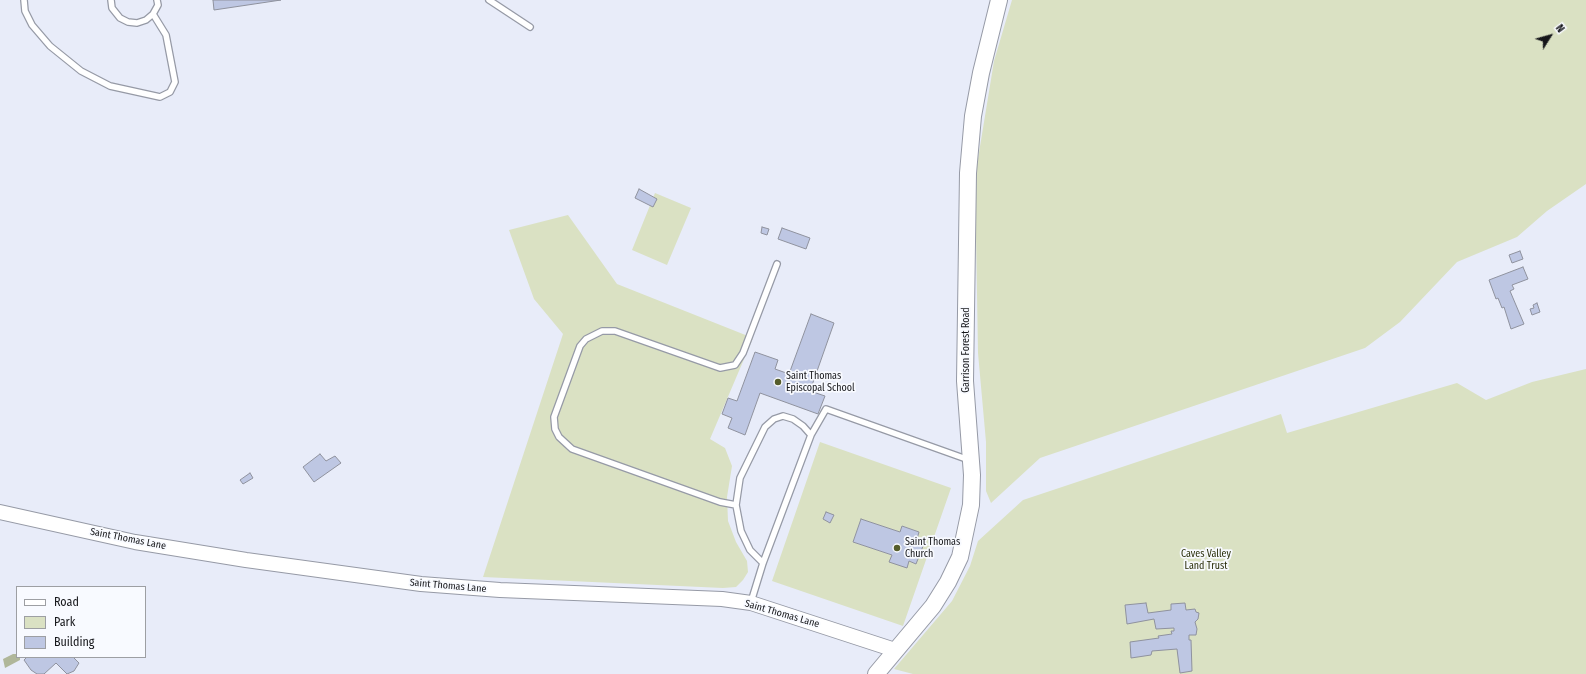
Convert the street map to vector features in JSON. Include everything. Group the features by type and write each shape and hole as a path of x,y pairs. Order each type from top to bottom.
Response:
{"main road":[{"name":"Garrison Forest Road","path":"876,674 933,606 948,582 960,557 971,506 971,461 965,381 968,173 973,116 981,73 999,0"}],"street":[{"name":"Saint Thomas Lane","path":"0,512 135,542 253,561 422,584 500,590 722,599 751,603 895,650"}],"lane":[{"path":"24,0 25,11 32,25 50,46 81,71 110,86 160,98 170,92 176,82 166,35 153,14"},
{"path":"111,0 112,8 120,18 128,22 137,23 146,20 153,14 158,5 157,0"},
{"path":"489,0 530,27"},
{"path":"736,505 720,502 572,450 559,437 555,428 554,417 580,346 586,339 602,331 615,331 720,368 735,365 743,353 777,264"},
{"path":"751,603 763,563 811,435 826,409 971,461"},
{"path":"763,563 750,550 741,531 736,505 740,478 765,426 774,419 783,416 793,419 803,426 811,435"}],"green space":[{"path":"1012,0 1586,0 1586,184 1547,211 1517,237 1457,262 1400,322 1365,348 1040,458 991,503 986,491 986,442 978,353 975,177 994,61"},
{"path":"655,193 691,208 667,265 632,250"},
{"path":"568,215 617,284 753,338 710,439 725,448 732,466 727,497 728,521 736,542 747,561 748,572 736,587 723,588 483,577 563,334 534,299 509,230"},
{"name":"Caves Valley Land Trust","path":"1586,369 1586,674 913,674 894,669 952,601 970,566 978,541 1023,500 1281,414 1287,433 1457,383 1486,400 1532,382"},
{"path":"820,442 951,488 903,626 772,581","holes":["861,519 900,532 902,526 919,532 917,539 924,541 916,564 909,561 890,562 892,555 853,542"]}],"shaded area":[{"path":"16,654 16,658 20,658 20,660 5,668 3,659"}],"building":[{"path":"213,0 281,0 214,10"},
{"path":"639,189 657,199 653,207 635,198"},
{"path":"762,227 769,229 767,235 761,233"},
{"path":"782,228 810,238 806,249 778,239"},
{"path":"1520,251 1523,259 1512,263 1509,255"},
{"path":"1523,267 1528,279 1512,285 1514,289 1510,291 1524,324 1511,329 1504,307 1502,308 1498,298 1496,299 1489,280"},
{"path":"1537,303 1540,312 1532,315 1530,309 1534,308 1533,305"},
{"name":"Saint Thomas Episcopal School","path":"811,314 834,323 810,391 825,396 818,414 760,393 745,435 728,428 732,418 722,414 728,398 737,401 755,352 778,360 775,369 789,374"},
{"path":"320,454 326,461 335,456 341,463 314,482 303,467"},
{"path":"250,473 253,478 243,484 240,480"},
{"path":"826,512 834,515 830,523 823,519"},
{"name":"Saint Thomas Church","path":"861,519 900,532 902,526 919,532 917,539 925,541 916,564 909,561 907,568 889,562 892,555 853,542"},
{"path":"1146,603 1148,613 1171,610 1171,604 1185,603 1186,610 1195,609 1196,612 1199,613 1198,619 1195,622 1197,629 1196,635 1189,635 1189,640 1191,640 1192,671 1180,673 1177,649 1152,651 1151,655 1131,658 1130,642 1159,638 1158,636 1172,634 1171,631 1174,631 1174,628 1156,629 1154,619 1127,624 1125,605"},
{"path":"26,658 74,658 79,663 74,671 67,674 56,663 44,674 37,674 31,670 24,660"}],"place":[{"name":"Saint Thomas Episcopal School","path":"778,382"},
{"name":"Saint Thomas Church","path":"897,548"}]}
